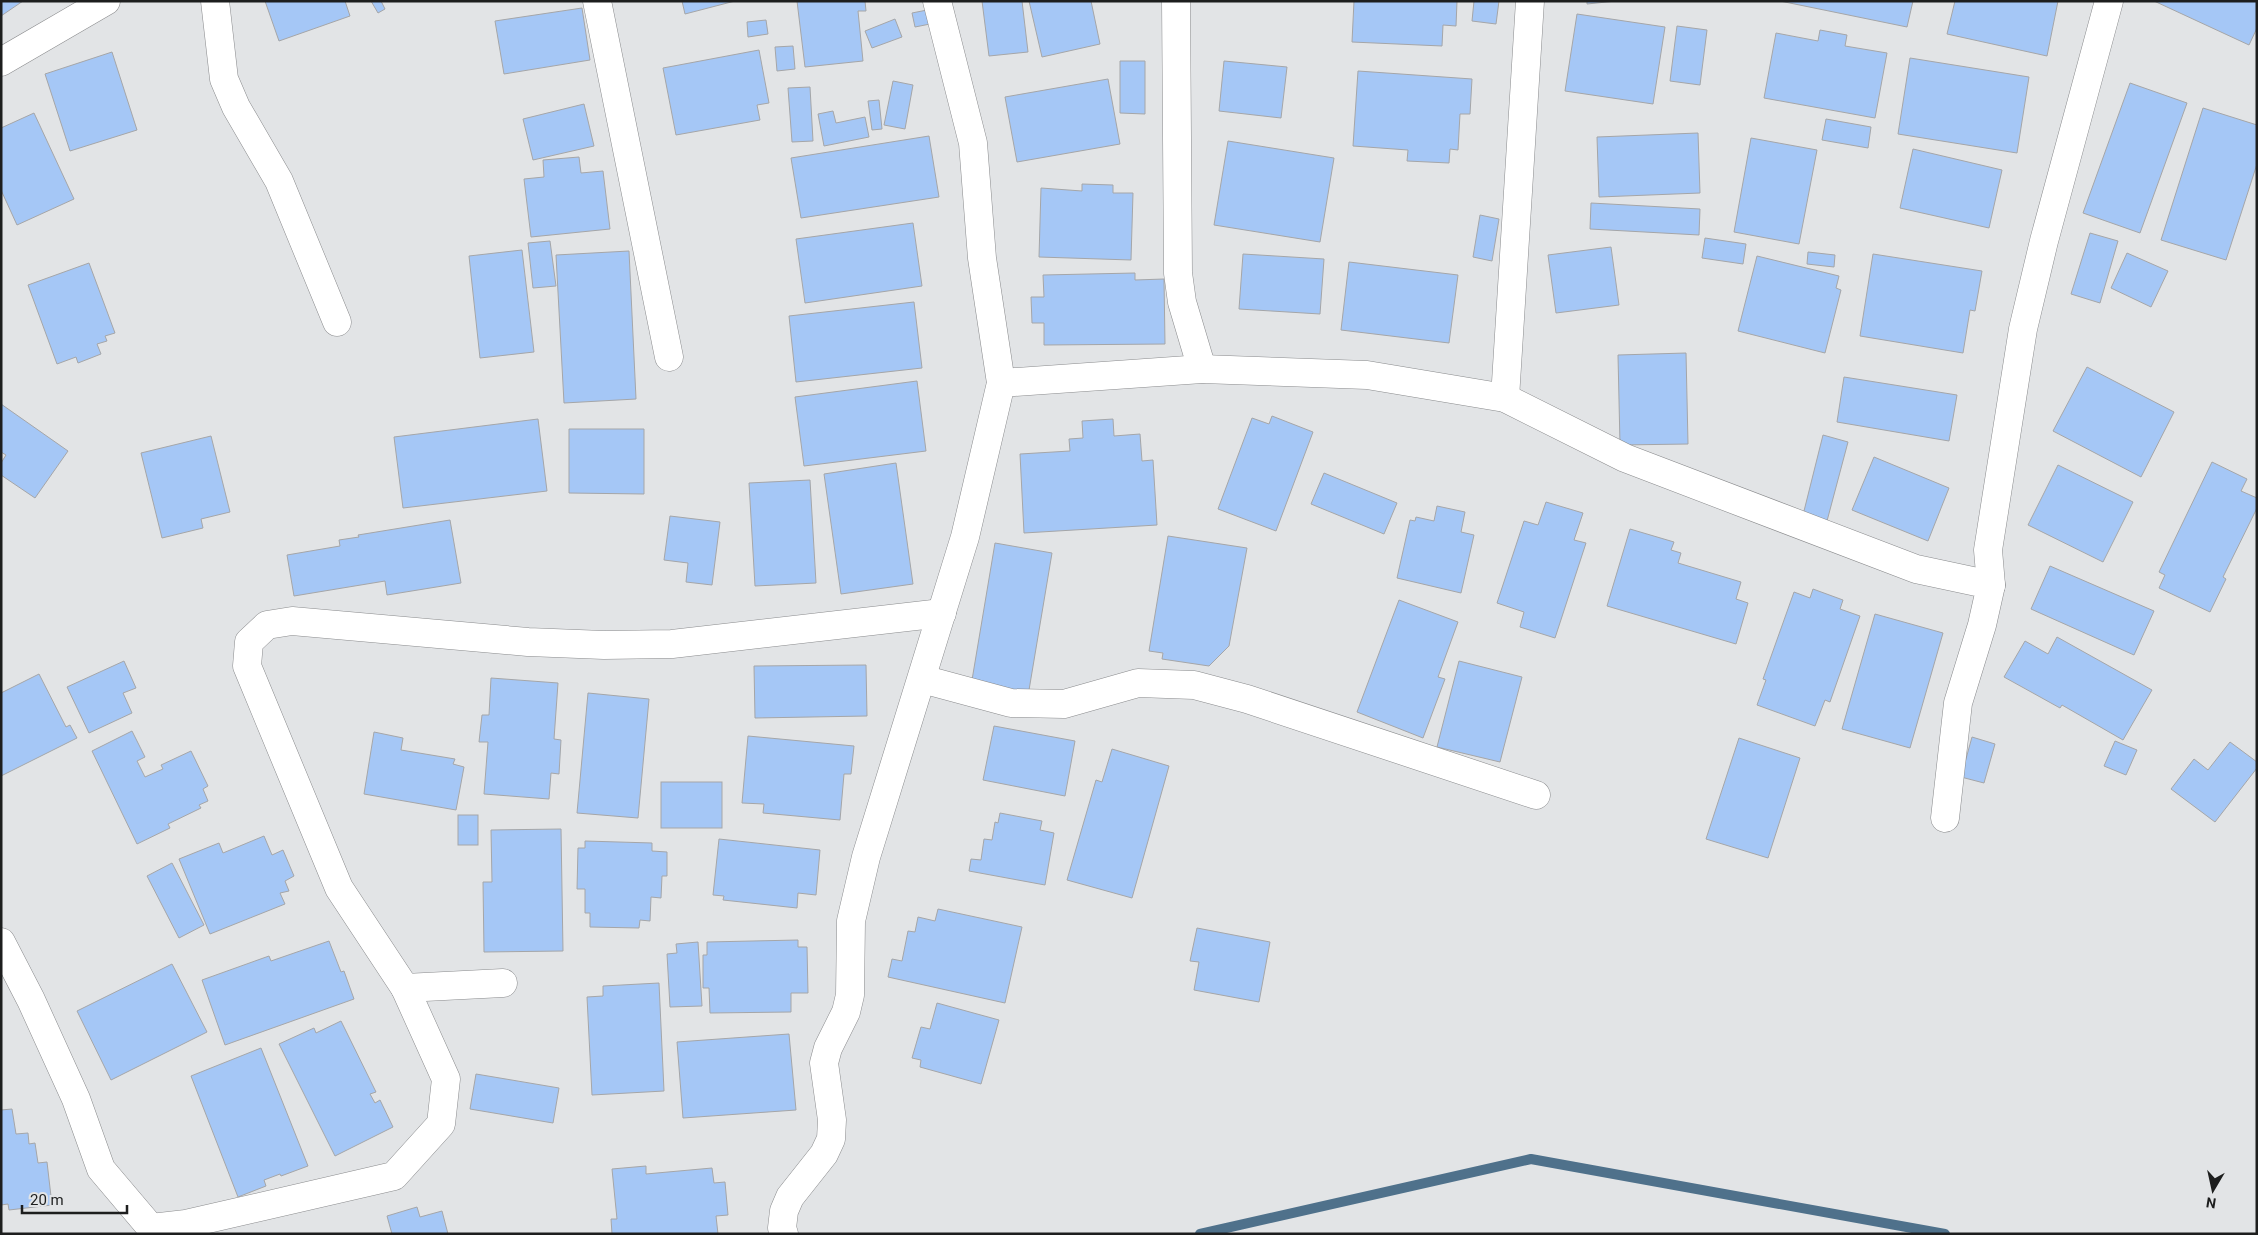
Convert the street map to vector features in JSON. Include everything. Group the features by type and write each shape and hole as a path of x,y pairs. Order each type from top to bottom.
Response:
{"street":[{"path":"1,62 106,1"},
{"path":"215,1 224,79 236,107 279,181 338,322"},
{"path":"598,1 669,357"},
{"path":"784,1234 782,1228 784,1212 790,1197 824,1154 832,1139 832,1120 824,1063 828,1048 846,1012 850,995 851,921 866,858 965,537 1001,383 982,258 973,143 937,1"},
{"path":"1176,1 1178,274 1182,302 1202,369"},
{"path":"1505,398 1530,1"},
{"path":"1945,818 1958,703 1982,625 1991,585 1988,550 2023,329 2046,231 2109,1"},
{"path":"1001,383 1202,369 1368,375 1505,398 1634,462 1916,569 1991,585"},
{"path":"1,942 31,1000 76,1099 101,1169 150,1228 186,1224 394,1176 441,1124 446,1079 405,988 339,888 247,666 249,642 267,625 292,621 528,642 604,645 672,644 942,613"},
{"path":"922,679 1012,703 1047,704 1064,704 1138,683 1194,685 1247,699 1536,795"},
{"path":"405,988 503,983"}],"building":[{"path":"1,1 23,1 1,16"},
{"path":"265,1 345,1 350,16 279,41"},
{"path":"371,1 381,1 385,9 378,13"},
{"path":"682,1 735,1 685,14"},
{"path":"797,1 865,1 866,11 858,11 863,61 805,67"},
{"path":"982,1 1022,1 1028,52 989,56"},
{"path":"1029,1 1091,1 1100,44 1042,57"},
{"path":"1354,1 1457,1 1456,26 1443,25 1442,46 1352,42"},
{"path":"1474,1 1499,1 1496,24 1472,21"},
{"path":"1587,1 1616,1 1587,4"},
{"path":"1780,1 1913,1 1907,27"},
{"path":"1955,1 2058,1 2047,56 1947,34"},
{"path":"2154,1 2257,1 2257,28 2249,45"},
{"path":"582,8 590,60 504,74 495,21"},
{"path":"932,9 935,23 915,27 912,13"},
{"path":"1577,14 1665,27 1653,104 1565,91"},
{"path":"895,19 902,37 872,48 865,31"},
{"path":"766,20 768,34 748,37 747,22"},
{"path":"1677,26 1707,30 1700,85 1670,81"},
{"path":"1820,30 1847,35 1845,46 1887,53 1875,118 1764,98 1776,33 1818,41"},
{"path":"793,46 795,69 777,71 775,47"},
{"path":"759,50 769,103 757,105 760,120 676,135 663,68"},
{"path":"112,52 137,130 70,151 45,74"},
{"path":"1910,58 2029,77 2017,153 1898,134"},
{"path":"1120,61 1145,61 1145,114 1120,113"},
{"path":"1224,61 1287,67 1281,118 1219,111"},
{"path":"1358,71 1472,79 1470,114 1460,114 1458,150 1450,149 1449,163 1407,161 1408,150 1353,146"},
{"path":"1108,79 1120,144 1017,162 1005,97"},
{"path":"893,81 913,85 905,129 884,125"},
{"path":"2130,83 2187,103 2140,233 2083,213"},
{"path":"810,87 813,141 792,142 788,88"},
{"path":"879,100 882,129 872,130 868,101"},
{"path":"584,104 594,146 533,160 523,119"},
{"path":"2203,108 2257,125 2257,164 2226,260 2161,240"},
{"path":"833,111 836,123 865,117 869,137 824,146 818,114"},
{"path":"34,113 74,199 17,225 1,190 1,128"},
{"path":"1826,119 1871,127 1868,148 1822,140"},
{"path":"1698,133 1700,193 1599,197 1597,137"},
{"path":"929,136 939,197 801,218 791,158"},
{"path":"1751,138 1817,150 1799,244 1734,232"},
{"path":"1228,141 1334,158 1320,242 1214,225"},
{"path":"1913,149 2002,170 1989,228 1900,208"},
{"path":"579,157 581,173 603,171 610,229 531,237 524,179 544,177 543,160"},
{"path":"1082,184 1113,185 1113,193 1133,193 1131,260 1039,257 1041,188 1082,191"},
{"path":"1591,203 1700,209 1699,235 1590,229"},
{"path":"1480,215 1499,219 1492,261 1473,257"},
{"path":"913,223 922,286 805,303 796,239"},
{"path":"2090,233 2118,241 2100,303 2071,294"},
{"path":"1705,238 1746,244 1743,264 1702,258"},
{"path":"550,241 556,286 533,288 528,243"},
{"path":"1611,247 1619,305 1556,313 1548,255"},
{"path":"522,250 534,352 480,358 469,256"},
{"path":"629,251 636,399 564,403 556,255"},
{"path":"1808,252 1835,255 1834,267 1807,264"},
{"path":"2127,253 2168,271 2151,307 2111,288"},
{"path":"1243,254 1324,259 1320,314 1239,309"},
{"path":"1873,254 1982,271 1975,311 1970,310 1963,353 1860,336"},
{"path":"1757,256 1839,276 1836,288 1841,290 1825,353 1738,331"},
{"path":"1349,262 1458,275 1449,343 1341,330"},
{"path":"89,263 115,333 105,336 107,341 97,344 101,354 78,363 76,357 57,364 28,285"},
{"path":"1135,273 1135,280 1164,279 1165,344 1044,345 1044,323 1032,323 1031,297 1044,297 1043,275"},
{"path":"914,302 922,368 796,382 789,316"},
{"path":"1686,353 1688,444 1620,445 1618,355"},
{"path":"2087,367 2174,412 2141,477 2053,431"},
{"path":"1844,377 1957,395 1949,441 1837,422"},
{"path":"917,381 926,451 804,466 795,397"},
{"path":"1,404 68,451 35,498 1,475 1,463 6,455 1,452"},
{"path":"1272,416 1313,432 1276,531 1218,509 1252,418 1269,424"},
{"path":"538,419 547,491 403,508 394,437"},
{"path":"1113,419 1114,436 1140,434 1142,461 1153,460 1157,525 1024,533 1020,454 1070,451 1069,439 1083,438 1082,421"},
{"path":"569,429 644,429 644,494 569,493"},
{"path":"1823,435 1848,442 1827,521 1803,515"},
{"path":"211,436 230,512 201,519 203,528 162,538 141,453"},
{"path":"1874,457 1949,488 1928,541 1852,510"},
{"path":"2212,462 2247,479 2241,491 2257,498 2257,508 2223,577 2226,579 2210,612 2159,588 2165,575 2159,572"},
{"path":"896,463 913,584 841,594 824,474"},
{"path":"2058,465 2133,502 2103,562 2028,525"},
{"path":"1324,473 1397,503 1384,534 1311,504"},
{"path":"810,480 816,583 755,586 749,483"},
{"path":"1546,502 1583,513 1574,540 1586,543 1555,638 1520,627 1524,612 1497,603 1524,521 1538,525"},
{"path":"1437,506 1465,512 1461,532 1474,535 1461,593 1397,578 1410,520 1415,521 1416,517 1434,521"},
{"path":"670,516 720,522 712,585 686,582 688,563 664,560"},
{"path":"450,520 461,583 387,595 385,581 294,596 287,555 340,546 339,540 359,537 358,535"},
{"path":"1630,529 1674,542 1671,550 1681,553 1678,563 1741,582 1736,599 1748,603 1736,644 1607,606"},
{"path":"1168,536 1247,548 1229,646 1209,666 1162,659 1163,653 1149,651"},
{"path":"995,543 1052,553 1028,696 971,686"},
{"path":"2050,566 2154,611 2134,655 2031,609"},
{"path":"1813,589 1843,600 1840,609 1860,616 1830,702 1825,700 1815,726 1757,705 1766,680 1763,679 1794,592 1810,598"},
{"path":"1399,600 1458,622 1438,677 1445,679 1423,738 1357,712"},
{"path":"1875,614 1943,633 1910,748 1842,729"},
{"path":"2057,637 2152,690 2123,740 2062,705 2060,708 2004,677 2025,641 2048,654"},
{"path":"124,661 136,688 123,693 132,713 89,733 67,687"},
{"path":"1459,661 1522,677 1500,762 1437,747"},
{"path":"866,665 867,716 755,718 754,666"},
{"path":"39,674 66,727 70,725 77,738 1,776 1,693"},
{"path":"491,678 558,683 554,739 561,740 559,774 551,773 549,799 484,794 488,742 479,742 482,715 489,715"},
{"path":"588,693 649,699 638,818 577,813"},
{"path":"994,726 1075,741 1065,796 983,780"},
{"path":"132,731 145,757 137,761 145,777 163,769 161,765 191,751 208,786 203,789 208,801 199,805 201,808 168,824 170,828 137,844 92,751"},
{"path":"374,732 403,738 401,750 455,759 453,764 464,767 456,810 364,794"},
{"path":"748,736 854,746 851,774 844,774 840,820 763,813 764,804 742,803"},
{"path":"1972,737 1995,744 1984,783 1961,777"},
{"path":"1739,738 1800,758 1768,858 1706,839"},
{"path":"2115,741 2137,750 2126,775 2104,766"},
{"path":"2230,742 2257,762 2257,768 2215,822 2171,789 2194,759 2208,770"},
{"path":"1112,749 1169,766 1132,898 1067,880 1096,780 1102,782"},
{"path":"661,782 722,782 722,828 661,828"},
{"path":"1000,813 1042,821 1040,830 1054,833 1045,885 969,871 971,859 981,860 984,839 992,840 995,822 998,823"},
{"path":"458,815 478,815 478,845 458,845"},
{"path":"561,829 563,951 484,952 483,882 492,882 491,830"},
{"path":"264,836 272,855 283,850 294,876 285,881 289,891 280,893 285,904 210,934 179,859 219,843 223,853"},
{"path":"719,839 820,850 816,895 798,893 797,908 723,900 724,896 713,895"},
{"path":"585,841 652,843 652,851 667,852 667,876 662,876 661,898 651,897 650,921 640,920 639,928 590,927 590,913 585,913 585,889 577,889 578,848 585,848"},
{"path":"172,863 204,925 179,938 147,876"},
{"path":"938,909 1022,927 1005,1003 888,977 892,959 902,961 908,931 915,932 918,917 935,921"},
{"path":"1197,928 1270,942 1259,1002 1194,990 1199,962 1190,961"},
{"path":"798,940 798,947 807,947 808,993 791,993 791,1012 710,1013 709,988 703,988 703,955 707,955 707,942"},
{"path":"329,941 341,972 344,971 354,999 225,1045 202,980 269,956 271,961"},
{"path":"698,942 702,1006 670,1007 667,954 677,953 676,944"},
{"path":"172,964 207,1032 111,1080 77,1011"},
{"path":"659,983 664,1091 592,1095 587,997 603,996 603,986"},
{"path":"937,1003 999,1020 981,1084 920,1067 921,1060 912,1058 921,1027 930,1029"},
{"path":"341,1021 376,1092 370,1094 375,1103 380,1100 393,1127 335,1156 279,1044 314,1028 316,1033"},
{"path":"789,1034 796,1110 683,1118 677,1042"},
{"path":"261,1048 308,1166 264,1180 266,1186 238,1197 191,1076"},
{"path":"476,1074 559,1088 553,1123 470,1109"},
{"path":"12,1109 16,1134 28,1133 29,1144 35,1143 38,1163 47,1162 52,1205 9,1210 8,1204 1,1205 1,1110"},
{"path":"646,1166 646,1174 712,1168 714,1183 725,1182 728,1215 716,1216 718,1234 612,1234 611,1219 617,1219 612,1169"},
{"path":"417,1207 420,1217 442,1211 448,1234 392,1234 387,1216"}],"waterway":[{"path":"1200,1234 1531,1159 1945,1234"}]}
